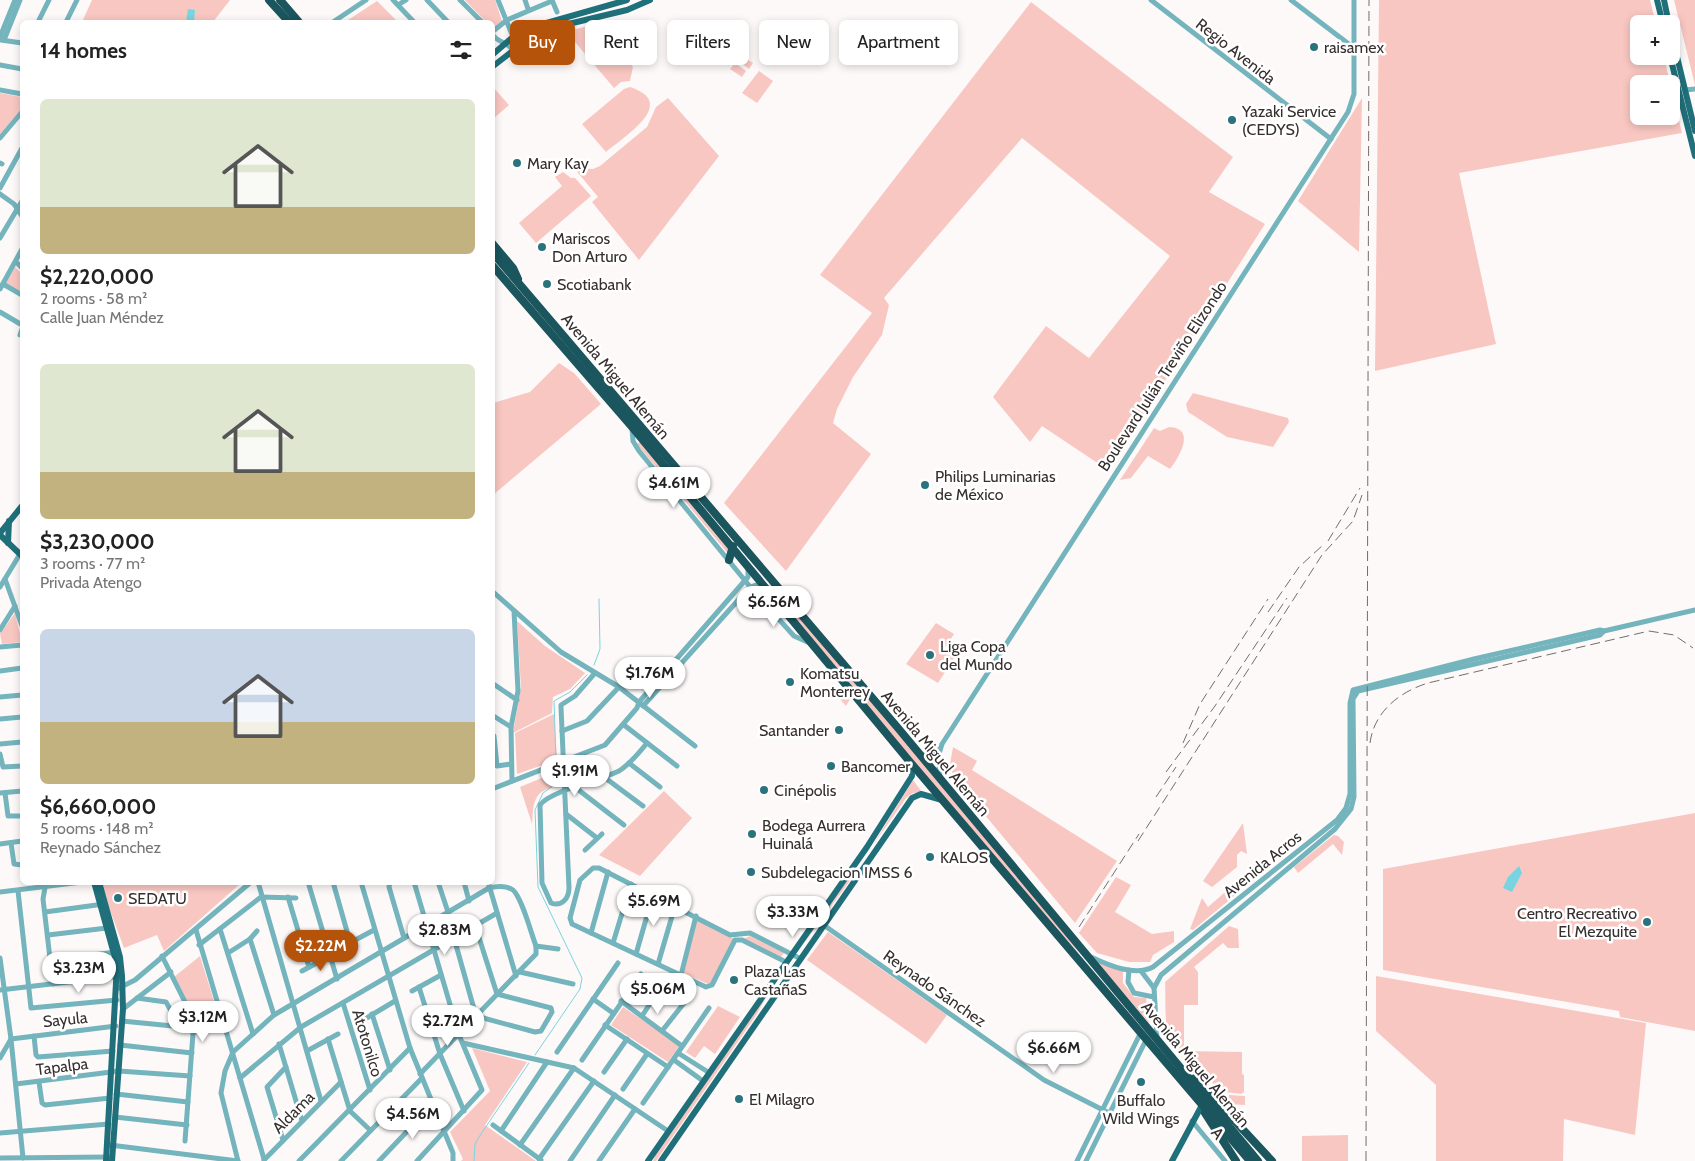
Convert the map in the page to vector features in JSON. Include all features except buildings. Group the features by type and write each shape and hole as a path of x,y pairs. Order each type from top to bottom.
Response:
{"highway":[{"path":"268,0 281,20"},
{"path":"268,0 287,20"},
{"path":"280,0 297,20"},
{"path":"287,8 303,20"},
{"path":"495,247 514,270 519,284"},
{"name":"Avenida Miguel Alemán","path":"495,256 941,780 1258,1161"},
{"name":"Avenida Miguel Alemán","path":"495,269 744,559 910,762 1250,1161"},
{"path":"495,277 520,305 528,309"},
{"path":"729,560 733,546"},
{"path":"1183,1070 1193,1075 1272,1161"},
{"path":"1197,1098 1236,1161"}],"main road":[{"path":"555,20 627,0"},
{"path":"575,23 627,10 650,0"},
{"path":"1657,0 1661,15"},
{"path":"1664,0 1667,15"},
{"path":"495,53 510,40"},
{"path":"495,63 510,51"},
{"path":"1672,65 1695,156"},
{"path":"1679,65 1692,110 1695,131"},
{"path":"20,508 0,534 20,554"},
{"path":"8,542 9,521"},
{"path":"661,1161 783,986 810,927 893,808 912,776 910,762"},
{"path":"648,1161 786,962 796,956 825,926 915,795 924,794 944,801"},
{"path":"841,902 893,808"},
{"path":"95,885 116,952 120,976 120,1045 110,1098 109,1159"},
{"path":"98,885 107,928 116,952"},
{"path":"110,1145 116,1117 114,1051 123,1010 119,1000"},
{"path":"1172,1161 1201,1107"}],"street":[{"path":"1,39 15,0"},
{"path":"1,39 20,0"},
{"path":"39,20 48,0"},
{"path":"67,20 77,0"},
{"path":"340,20 366,0"},
{"path":"393,0 412,20"},
{"path":"398,5 406,0"},
{"path":"427,0 446,20"},
{"path":"460,0 480,20"},
{"path":"498,0 510,28"},
{"path":"525,0 528,9"},
{"path":"495,30 507,20 528,9 552,0 557,12"},
{"name":"Regio Avenida","path":"1151,0 1331,139"},
{"path":"1291,0 1354,48"},
{"name":"Boulevard Julián Treviño Elizondo","path":"938,750 1331,139 1352,103 1354,0"},
{"path":"495,37 510,47"},
{"path":"1,39 20,43"},
{"path":"0,65 20,69"},
{"path":"1685,90 1695,89"},
{"path":"0,90 20,94"},
{"path":"0,138 20,114"},
{"path":"0,188 20,152"},
{"path":"0,194 14,204 20,213"},
{"path":"0,238 20,206"},
{"path":"20,253 1,286 20,294"},
{"path":"16,262 20,266"},
{"path":"0,312 20,326"},
{"path":"632,427 633,441 639,451 744,580 794,636 813,644"},
{"path":"0,587 20,556"},
{"path":"495,789 605,745 638,708 639,702 744,580 749,571 744,559"},
{"path":"5,579 20,620"},
{"path":"638,708 644,706 750,587 759,586 772,593"},
{"path":"495,594 545,639 592,672 618,687 695,746"},
{"path":"0,630 15,606"},
{"name":"Avenida Acros","path":"1154,988 1161,975 1335,829 1348,815 1354,797 1350,698 1354,692 1433,671 1600,635 1604,632 1695,610"},
{"path":"512,781 510,727 517,700 518,683 514,611"},
{"path":"0,647 20,645"},
{"path":"0,671 20,668"},
{"path":"592,672 575,696 561,705 560,763 565,792 569,892 564,901 556,905 551,904 542,883 539,808 544,800 565,792 576,788 604,777 630,763 647,743"},
{"path":"495,685 517,700"},
{"path":"562,731 593,716 618,687"},
{"path":"0,697 20,695"},
{"path":"0,719 20,717"},
{"path":"495,717 510,727"},
{"path":"624,725 677,766"},
{"name":"Avenida Acros","path":"1141,971 1153,967 1194,935 1343,813 1350,794 1351,731"},
{"path":"0,744 20,742"},
{"path":"920,756 931,755 938,750"},
{"path":"938,750 941,780"},
{"path":"495,751 496,766 511,764"},
{"path":"0,754 2,767 20,766"},
{"path":"630,763 660,787"},
{"path":"604,777 643,806"},
{"path":"576,788 624,825"},
{"path":"20,791 2,793 8,816 20,816"},
{"path":"566,814 600,836 585,850"},
{"path":"0,844 20,841"},
{"path":"11,843 14,864 20,865"},
{"path":"786,962 742,940 735,940 712,985 706,987 572,924 570,918 580,880 593,868 599,868 730,934 750,934 796,956"},
{"path":"591,933 608,872"},
{"path":"613,943 631,884"},
{"path":"0,892 18,891 45,885 45,912 54,984"},
{"path":"119,988 135,980 248,885"},
{"path":"259,885 322,1101"},
{"path":"309,885 337,979"},
{"path":"334,885 350,942"},
{"path":"361,885 410,1048 432,1105 454,1153 453,1161"},
{"path":"390,885 404,938"},
{"path":"415,885 459,1035 482,1090 417,1161"},
{"path":"439,885 448,912"},
{"path":"465,885 470,901"},
{"path":"489,885 518,974"},
{"path":"110,1145 238,1161 221,1093 224,1072 233,1052 274,1015 425,925 470,901 489,885 507,887 515,892 536,946 534,957 440,1054 343,1159"},
{"path":"18,891 30,1006 33,1009 119,1000"},
{"path":"636,954 653,895"},
{"path":"199,945 261,897 296,898"},
{"path":"288,897 309,967"},
{"path":"45,912 101,904"},
{"path":"658,964 675,906"},
{"path":"240,1078 301,1027 497,913"},
{"path":"681,975 696,916"},
{"path":"476,925 497,994"},
{"name":"Reynado Sánchez","path":"825,926 1044,1080 1109,1114"},
{"path":"48,936 107,928"},
{"path":"220,929 253,1034"},
{"path":"196,930 264,1160"},
{"path":"342,947 374,930"},
{"path":"228,953 250,939 257,931"},
{"path":"1194,935 1200,942"},
{"path":"454,938 476,1016"},
{"path":"250,939 274,1015"},
{"path":"536,946 558,949"},
{"path":"1177,948 1183,956"},
{"path":"51,961 116,952"},
{"path":"1086,954 1129,970 1141,971 1154,988 1157,1038"},
{"path":"162,956 194,1018 185,1141"},
{"path":"302,971 330,956"},
{"path":"0,958 2,990 11,1039 16,1084 22,1158"},
{"path":"557,1052 618,963"},
{"path":"1129,970 1128,982 1134,993 1154,997"},
{"path":"123,1010 171,972"},
{"path":"518,974 573,984"},
{"path":"582,1060 641,974"},
{"path":"412,990 441,975"},
{"path":"2,990 120,976"},
{"path":"642,1016 662,985"},
{"path":"419,987 440,1054 464,1111"},
{"path":"476,1016 538,1032 542,1030 552,1012 550,1007 497,994"},
{"path":"137,998 166,1002 180,1027"},
{"path":"662,1031 688,998"},
{"path":"593,999 614,1013"},
{"path":"365,1019 395,1001"},
{"path":"621,1001 682,1046"},
{"name":"Atotonilco","path":"343,1003 370,1090"},
{"path":"643,1103 709,1008"},
{"path":"0,1014 7,1013"},
{"path":"372,1014 390,1070"},
{"name":"Sayula","path":"11,1039 119,1024 194,1028"},
{"path":"605,1025 668,1067"},
{"path":"1077,1161 1141,1032"},
{"path":"307,1051 338,1034"},
{"path":"34,1036 38,1058 114,1051"},
{"path":"1086,1161 1147,1038"},
{"path":"0,1058 11,1039"},
{"path":"328,1039 350,1111 370,1130"},
{"path":"604,1072 627,1040"},
{"path":"463,1043 574,1068 668,1131"},
{"path":"279,1044 302,1121"},
{"path":"120,1045 192,1053"},
{"path":"299,1161 410,1048"},
{"path":"678,1053 708,1072"},
{"path":"623,1089 648,1054"},
{"path":"674,1060 703,1081"},
{"path":"501,1131 547,1062"},
{"path":"283,1140 267,1087 286,1067"},
{"path":"520,1145 574,1068"},
{"name":"Tapalpa","path":"16,1084 115,1072 190,1076"},
{"path":"493,1125 541,1160 594,1081"},
{"path":"39,1082 42,1103 45,1105 110,1098"},
{"name":"Aldama","path":"264,1160 341,1082"},
{"path":"116,1094 188,1102"},
{"path":"570,1161 615,1095"},
{"path":"379,1161 432,1105"},
{"path":"599,1161 635,1109"},
{"path":"116,1117 187,1125"},
{"name":"A","path":"1192,1121 1225,1161"},
{"path":"0,1133 109,1124"},
{"path":"0,1158 109,1159"},
{"path":"343,1159 352,1161"}],"shaded area":[{"path":"92,0 230,0 215,20 83,20"},
{"path":"465,0 495,0 502,21 495,26 495,20 484,20"},
{"path":"1379,0 1650,0 1654,15 1630,15 1630,65 1666,65 1668,75 1630,75 1630,125 1680,125 1682,133 1459,173 1496,344 1375,371"},
{"path":"1674,0 1695,0 1695,85 1680,24 1680,15 1678,15"},
{"path":"377,1 396,20 348,20"},
{"path":"1031,2 1233,157 1209,192 1265,224 1108,470 1042,426 1030,442 993,397 1046,326 1089,358 1170,256 1022,138 884,298 889,305 882,335 853,377 837,409 833,423 871,454 786,571 724,503 872,313 820,275"},
{"path":"585,27 585,54 575,42 575,29"},
{"path":"749,60 753,63 749,69 744,65 749,65"},
{"path":"594,65 631,65 633,67 630,81 621,82 614,88"},
{"path":"733,65 738,65 746,71 742,77 730,69"},
{"path":"759,71 773,81 757,103 742,93"},
{"path":"630,87 644,94 650,102 649,110 644,120 635,129 606,152 582,124 624,89"},
{"path":"495,89 509,105 495,117"},
{"path":"0,93 20,97 20,111 0,134"},
{"path":"668,98 719,156 639,260 592,202 598,197 574,168 593,169 600,166 647,127 656,107"},
{"path":"1362,98 1359,252 1298,201"},
{"path":"563,172 571,178 575,178 591,196 536,243 519,223 562,186 555,177"},
{"path":"15,267 20,272 20,291 6,283"},
{"path":"559,363 574,373 601,404 495,493 495,402 530,392"},
{"path":"1193,393 1288,418 1289,422 1273,447 1227,437 1188,412 1186,404"},
{"path":"1169,427 1182,432 1184,438 1178,458 1170,469 1148,456 1131,478 1120,480 1154,428 1160,431"},
{"path":"640,442 672,479 672,482 670,483 638,446"},
{"path":"679,487 730,549 730,556 678,493"},
{"path":"15,613 20,642 2,644 0,634"},
{"path":"799,616 1055,920 1080,954 1018,886 796,620"},
{"path":"517,621 545,646 585,673 570,689 553,697 552,713 513,733 521,687"},
{"name":"Liga Copa del Mundo","path":"936,623 954,634 943,651 954,658 938,683 906,664"},
{"path":"843,692 850,699 846,706 838,697"},
{"path":"554,714 557,760 517,774 515,733"},
{"path":"953,747 977,761 972,770 1117,861 1075,923 954,778 950,764"},
{"path":"556,772 557,779 554,786 540,793 535,800 532,824 520,787"},
{"path":"913,780 922,792 913,793 906,798 873,845"},
{"path":"664,791 692,818 640,876 599,855"},
{"path":"1695,813 1695,1031 1620,1017 1619,1011 1383,970 1383,869"},
{"path":"1243,823 1247,854 1241,851 1237,855 1237,867 1212,887 1203,881"},
{"path":"1334,835 1344,842 1342,855 1333,844 1298,873 1294,867"},
{"path":"851,875 849,882 802,946 819,919"},
{"path":"1116,877 1131,885 1115,912 1152,934 1174,931 1174,942 1153,955 1150,962 1129,962 1097,953 1079,933"},
{"path":"1239,880 1239,892 1193,930 1190,929 1202,898 1208,907"},
{"path":"101,885 239,885 164,951 157,935 124,948"},
{"path":"697,919 734,939 710,985 683,973"},
{"path":"1229,926 1238,929 1239,948 1228,948 1223,943 1194,967 1198,972 1198,1005 1184,1005 1184,1051 1242,1052 1244,1092 1241,1094 1218,1091 1210,1080 1181,1054 1170,1041 1166,1022 1165,982"},
{"path":"828,932 947,1015 926,1044 807,960"},
{"path":"750,936 784,953 781,957 743,939"},
{"path":"200,956 222,1027 195,1035 196,1020 174,977"},
{"path":"1097,962 1123,971 1123,983 1134,997 1146,998 1149,1023"},
{"path":"1376,976 1646,1023 1635,1135 1564,1119 1563,1161 1436,1161 1436,1085 1376,1031"},
{"path":"770,990 757,1014 656,1161 653,1161 656,1154"},
{"path":"718,1006 740,1017 715,1054 704,1046 695,1058 686,1052"},
{"path":"623,1007 680,1045 668,1062 611,1025"},
{"path":"472,1048 527,1062 485,1125 536,1161 461,1161 463,1159 450,1132 490,1091"},
{"path":"1229,1095 1245,1096 1245,1105 1228,1104"},
{"path":"1348,1135 1348,1161 1302,1161 1302,1136"}],"water":[{"path":"188,9 195,10 194,20 186,20"},
{"path":"1519,866 1522,873 1512,892 1503,888 1508,877"}],"waterway":[{"path":"594,665 600,649 599,599"},
{"path":"556,759 554,701 570,692 587,675"},
{"path":"535,1055 580,989 582,978 538,887 535,810 543,793 556,784 557,771"},
{"path":"474,1161 475,1144 529,1063"}],"railway":[{"path":"1366,1161 1369,0"},
{"path":"1328,541 1360,488"},
{"path":"1138,841 1322,555 1353,521 1362,495"},
{"path":"1268,612 1299,567 1323,545"},
{"path":"1166,772 1215,706 1287,598"},
{"path":"1183,743 1200,704 1268,599"},
{"path":"1370,743 1372,732 1382,713 1407,692 1428,683 1649,631 1674,635 1693,648"},
{"path":"1156,797 1176,767"},
{"path":"1079,927 1139,834"}],"place":[{"name":"raisamex","path":"1314,47"},
{"name":"Yazaki Service (CEDYS)","path":"1232,120"},
{"name":"Mary Kay","path":"517,163"},
{"name":"Mariscos Don Arturo","path":"542,247"},
{"name":"Scotiabank","path":"547,284"},
{"name":"Philips Luminarias de México","path":"925,485"},
{"name":"Liga Copa del Mundo","path":"930,655"},
{"name":"Komatsu Monterrey","path":"790,682"},
{"name":"Santander","path":"839,730"},
{"name":"Bancomer","path":"831,766"},
{"name":"Cinépolis","path":"764,790"},
{"name":"Bodega Aurrera Huinalá","path":"752,834"},
{"name":"KALOS","path":"930,857"},
{"name":"Subdelegacion IMSS 6","path":"751,872"},
{"name":"SEDATU","path":"118,898"},
{"name":"Centro Recreativo El Mezquite","path":"1647,922"},
{"name":"Plaza Las CastañaS","path":"734,980"},
{"name":"Buffalo Wild Wings","path":"1141,1082"},
{"name":"El Milagro","path":"739,1099"}]}
